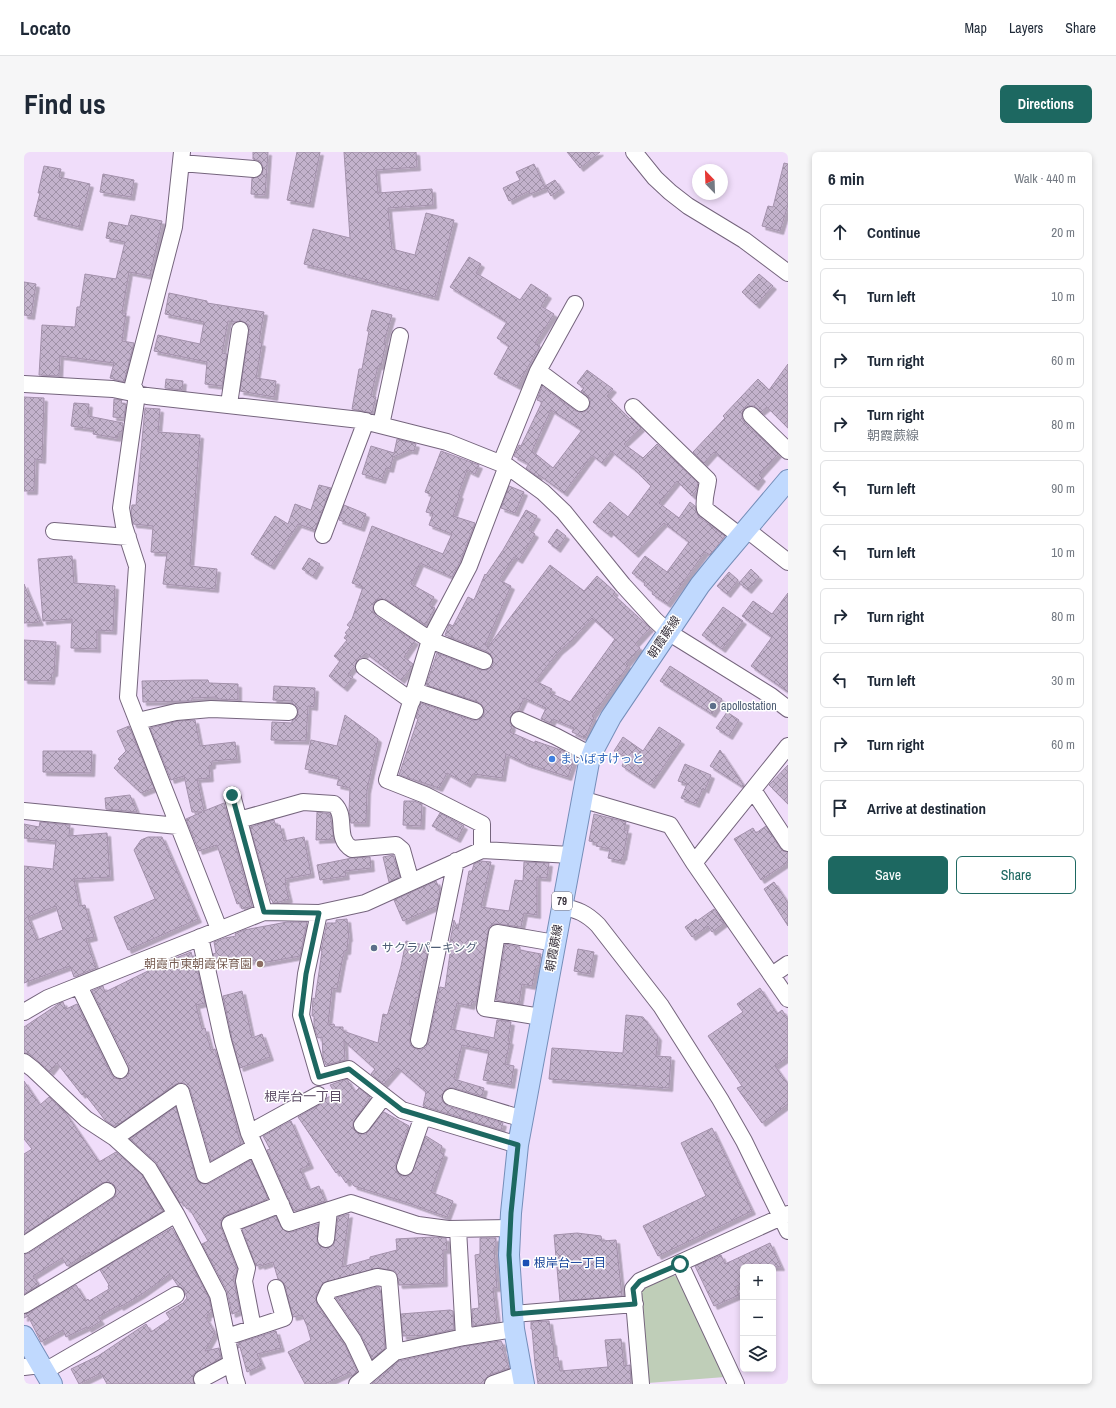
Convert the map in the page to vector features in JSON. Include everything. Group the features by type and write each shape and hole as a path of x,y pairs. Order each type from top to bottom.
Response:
{"main road":[{"name":"朝霞蕨線","path":"522,1379 513,1322 509,1255 510,1228 518,1145 581,799 591,756 611,717 700,585 788,480"},
{"path":"24,1336 40,1372"}],"street":[{"path":"634,152 655,178 670,192 688,206 744,240 788,273"},
{"path":"218,929 128,697 137,566 121,508 137,394 133,385 174,227 181,157 254,170"},
{"path":"482,850 482,824 425,795 387,780 430,640 468,566 538,371 575,304"},
{"path":"229,404 240,330"},
{"path":"323,534 373,423 400,336"},
{"path":"538,371 581,403"},
{"path":"24,384 113,389 137,394 229,404 373,423 447,442 504,464 543,492 564,512 623,585 668,632 770,696 788,709"},
{"path":"633,407 708,480 704,501 705,509 788,562"},
{"path":"751,415 788,451"},
{"path":"54,531 128,537"},
{"path":"382,608 430,640 484,661"},
{"path":"364,667 413,696 475,711"},
{"path":"138,721 176,712 211,709 289,712"},
{"path":"519,720 555,736 591,756"},
{"path":"694,863 788,746"},
{"path":"753,790 788,843"},
{"path":"232,795 264,912"},
{"path":"581,799 670,825 694,863 788,999"},
{"path":"239,820 303,802 334,804 340,810 343,838 347,846 352,849 396,846 402,850 411,882"},
{"path":"24,811 178,826"},
{"path":"24,1012 48,998 200,938 218,929 264,912 319,913 365,903 482,850 571,855"},
{"path":"419,1040 456,861"},
{"path":"561,906 582,912 594,921 660,1006 679,1033 727,1111 786,1221 640,1281 633,1289 641,1384"},
{"path":"319,913 306,974 301,1015 319,1077 349,1069 402,1110 518,1145"},
{"path":"541,1017 484,1008 497,933 555,943"},
{"path":"200,938 223,1041 252,1140 289,1223 351,1203 418,1225 448,1230 510,1228"},
{"path":"772,975 788,964"},
{"path":"79,986 120,1070"},
{"path":"27,1069 86,1119 115,1138 149,1169 176,1214 218,1294 237,1384"},
{"path":"115,1138 181,1092 205,1175 252,1140 318,1095"},
{"path":"362,1125 384,1096"},
{"path":"451,1097 523,1119"},
{"path":"405,1167 423,1116"},
{"path":"24,1245 107,1191"},
{"path":"253,1328 244,1281 247,1268 230,1224 280,1204"},
{"path":"326,1239 330,1210"},
{"path":"24,1305 176,1214"},
{"path":"458,1229 464,1338"},
{"path":"680,1264 736,1384"},
{"path":"369,1374 353,1340 325,1299 330,1290 377,1276 389,1279 396,1352"},
{"path":"227,1337 284,1318 276,1288"},
{"path":"40,1372 176,1295"},
{"path":"357,1384 396,1352 464,1338 513,1322 635,1304"},
{"path":"202,1379 232,1363"},
{"path":"493,1384 522,1379"}],"green space":[{"path":"672,1275 678,1277 725,1377 648,1383 641,1293 645,1286"}],"building":[{"path":"253,152 268,152 265,195 251,194 252,178 258,177 262,174 263,169 260,161 253,159"},
{"path":"297,152 320,152 310,204 287,200"},
{"path":"344,152 416,152 417,167 376,170 378,193 432,189 433,205 388,208 392,249 415,255 426,213 454,220 435,297 304,264 313,229 350,238"},
{"path":"567,152 600,152 580,168"},
{"path":"784,163 788,164 788,205 780,231 762,226 768,206 773,207"},
{"path":"534,164 545,188 530,194 529,191 509,201 503,188 520,180 516,172"},
{"path":"44,166 61,169 59,177 90,184 79,227 34,216 40,193 38,193"},
{"path":"103,174 134,180 131,197 100,192"},
{"path":"555,180 561,189 551,196 545,186"},
{"path":"131,215 162,221 150,276 129,272 122,313 126,313 122,341 134,343 124,382 110,378 114,363 60,356 59,376 39,375 42,325 75,327 77,307 80,307 85,274 116,279 125,242 106,238 109,222 128,226"},
{"path":"469,257 481,264 476,273 520,300 531,284 548,295 541,306 554,314 535,343 540,346 517,386 494,374 509,346 497,338 507,322 450,287"},
{"path":"759,274 773,286 756,305 742,292"},
{"path":"24,282 36,284 31,316 24,315"},
{"path":"169,293 207,301 207,303 264,312 259,342 262,343 256,378 276,381 274,397 240,391 249,331 249,325 242,321 228,321 222,353 227,354 222,386 205,384 207,362 154,351 158,335 200,344 204,322 165,314"},
{"path":"372,310 392,315 384,342 386,343 381,366 378,366 371,396 376,397 372,413 352,409 359,369 362,369 369,331 367,331"},
{"path":"788,364 788,428 767,407 761,412 754,406 749,406 744,408 742,413 744,422 778,454 759,475 762,478 755,487 714,452 704,463 693,452 725,418 723,416 758,379 769,390"},
{"path":"587,370 613,389 607,396 641,428 624,444 643,458 657,444 698,483 696,491 692,496 677,481 659,503 679,518 690,502 695,506 699,517 725,536 710,555 705,552 667,604 652,594 653,592 644,585 645,583 632,573 645,556 667,572 689,542 664,523 635,554 610,531 608,534 593,522 610,502 628,517 651,486 635,470 611,451 602,463 592,455 564,493 539,475 538,477 526,468 529,464 514,456 519,445 521,446 542,402 537,400 542,386 576,411 584,412 588,409 590,399 581,391 584,388 577,383","holes":["551,410 582,430 553,468 532,451"]},
{"path":"166,379 183,381 182,390 165,388"},
{"path":"24,397 44,398 42,460 35,459 34,491 24,491"},
{"path":"114,399 122,400 121,403 126,404 124,418 113,417"},
{"path":"74,403 89,404 88,416 123,423 122,432 119,432 117,438 93,434 94,429 71,426"},
{"path":"145,408 160,409 158,432 200,435 190,566 217,569 215,589 163,584 167,553 151,552 153,526 133,524 131,513 132,505 136,505"},
{"path":"397,439 416,444 414,451 409,450 393,457 390,469 386,468 382,480 362,474 371,446 394,453"},
{"path":"441,451 479,465 475,474 467,470 458,495 460,495 453,516 475,523 460,562 452,577 420,563 411,584 434,597 429,605 435,608 425,625 387,600 378,599 374,603 373,612 376,616 415,641 404,657 413,664 401,680 366,653 357,661 355,666 348,674 353,677 344,688 329,676 340,661 334,656 347,640 344,638 347,634 345,633 350,627 347,625 352,619 363,587 352,583 372,526 443,554 452,534 429,525 433,514 426,512 432,495 425,492"},
{"path":"319,485 331,488 315,530 298,524 271,566 251,554 275,516 288,524 295,504 311,510"},
{"path":"509,486 524,492 515,513 501,508"},
{"path":"344,505 366,514 361,528 339,520"},
{"path":"526,510 537,516 529,530 535,534 519,560 514,557 499,580 511,586 485,645 488,647 550,565 584,591 597,576 615,592 613,594 650,628 635,644 640,648 626,664 628,666 592,716 594,718 585,738 572,732 574,728 553,719 551,723 541,719 546,708 524,698 518,711 514,712 511,716 510,721 512,727 510,732 535,743 535,741 561,750 575,757 568,777 525,763 506,754 502,778 473,774 467,784 447,773 439,788 399,775 418,719 416,718 421,703 472,720 481,718 484,714 482,705 478,702 426,685 437,653 481,670 486,670 493,665 493,659 488,652 445,635 449,624 453,626 468,597 474,600 485,574 486,575 503,550","holes":["592,618 615,639 570,702 550,693 552,689 535,681 559,651 571,641"]},
{"path":"557,529 566,536 557,549 548,542"},
{"path":"72,556 74,583 115,586 113,631 97,630 97,649 71,648 72,619 43,621 38,559"},
{"path":"309,558 320,564 313,576 302,569"},
{"path":"751,569 759,577 748,590 739,583"},
{"path":"729,572 738,580 727,594 717,586"},
{"path":"24,584 40,622 24,623"},
{"path":"788,593 788,692 751,666 772,637 742,616 753,601 772,614"},
{"path":"723,607 743,621 722,649 702,635"},
{"path":"24,640 56,642 54,673 52,673 51,681 24,680"},
{"path":"670,666 722,699 712,714 660,681"},
{"path":"208,680 209,683 238,684 238,700 217,699 217,697 192,698 192,701 143,702 142,681"},
{"path":"274,686 315,688 314,707 308,706 306,741 271,740 272,722 292,723 292,721 297,717 298,713 298,708 292,703 292,701 273,700"},
{"path":"727,712 739,720 729,736 716,728"},
{"path":"345,715 378,739 367,790 366,823 351,823 349,811 350,788 337,785 339,777 305,769 311,740 337,746"},
{"path":"195,720 200,746 235,742 237,759 212,761 212,765 209,766 210,778 197,779 204,811 224,803 252,906 242,909 240,903 237,904 217,845 199,851 186,819 202,812 192,812 184,776 171,780 150,728 178,721"},
{"path":"129,726 154,788 141,793 114,768 120,761 118,759 126,751 117,731"},
{"path":"659,727 681,741 651,785 622,766 626,757 614,751 623,737 643,751"},
{"path":"720,750 744,786 743,787 710,766"},
{"path":"43,751 92,751 91,773 43,772"},
{"path":"685,764 711,775 705,790 703,788 696,804 681,798 687,784 678,781"},
{"path":"788,765 788,804 769,785"},
{"path":"130,795 137,812 106,809 105,798"},
{"path":"404,801 414,801 422,804 421,826 403,825"},
{"path":"317,812 330,814 334,839 316,840"},
{"path":"440,813 464,826 457,839 432,826"},
{"path":"594,814 626,822 624,830 628,830 621,861 608,858 610,849 596,846 597,843 589,841"},
{"path":"274,820 276,826 280,825 284,841 304,837 311,874 285,879 289,899 276,903 273,903 271,900 250,827"},
{"path":"40,822 70,825 69,836 107,833 110,877 74,879 79,906 85,905 94,937 86,939 96,968 74,977 70,966 24,983 24,866 53,869 56,841 24,838 24,824 39,827","holes":["56,906 63,930 37,940 28,917"]},
{"path":"766,826 780,848 783,851 788,852 788,862 761,880 734,839 753,828 756,833"},
{"path":"148,837 162,837 198,919 128,950 114,917 155,899 134,850 141,840"},
{"path":"393,855 400,877 389,882 383,857"},
{"path":"370,857 371,868 345,871 346,876 320,880 317,865 352,858"},
{"path":"481,861 491,862 481,907 509,911 515,880 523,881 524,862 549,863 547,878 537,877 537,915 524,913 521,927 493,924 489,927 476,1002 472,1002 471,1006 457,1003 451,1029 494,1038 497,1020 511,1022 508,1041 510,1041 505,1064 514,1066 511,1085 483,1080 489,1051 462,1045 454,1079 484,1088 482,1096 453,1088 448,1088 442,1095 442,1100 448,1106 503,1123 501,1130 423,1106 426,1092 398,1068 384,1084 371,1074 375,1069 344,1041 345,1060 326,1065 323,1057 322,1037 318,1038 314,1027 314,1016 312,1016 313,998 315,999 321,951 327,923 336,923 336,920 347,919 349,938 347,951 344,951 337,989 332,988 328,1025 334,1024 335,1027 343,1027 343,1031 378,1043 383,1014 387,1015 388,1013 401,966 406,941 428,946 426,961 424,961 419,981 421,982 418,998 416,997 409,1024 413,1024 410,1038 412,1047 422,1049 426,1047 440,987 445,988 451,947 449,947 454,920 458,929 469,871 472,871 474,864"},
{"path":"436,881 440,890 437,906 403,921 394,900"},
{"path":"774,882 788,903 788,926 764,889"},
{"path":"714,909 724,923 712,932 708,926 692,937 685,927 696,919 697,921"},
{"path":"287,922 307,922 300,956 256,964 255,960 228,966 227,962 216,964 213,954 216,953 214,942 236,936 235,934 244,930"},
{"path":"505,944 520,947 520,950 541,954 539,966 536,966 532,986 522,984 519,1004 496,1000"},
{"path":"578,949 594,952 590,974 574,971"},
{"path":"191,952 193,959 195,959 205,1003 196,1005 202,1029 205,1028 211,1050 215,1049 241,1144 211,1161 190,1089 184,1083 176,1084 114,1126 105,1120 84,1093 82,1095 57,1063 50,1072 30,1054 24,1053 24,1027 60,1003 63,1002 66,1009 77,1004 111,1074 114,1078 119,1079 128,1076 129,1066 92,991 103,986 105,992 148,971 147,969"},
{"path":"760,988 777,1014 782,1010 788,1019 788,1057 775,1066 788,1084 788,1104 762,1123 737,1088 742,1086 708,1036 743,1012 737,1004"},
{"path":"242,991 252,1038 262,1034 270,1057 240,1068 223,996"},
{"path":"626,1015 643,1017 658,1037 656,1056 671,1057 669,1088 549,1079 552,1048 623,1053"},
{"path":"347,1079 355,1092 359,1088 370,1097 353,1123 353,1128 357,1133 366,1134 384,1112 409,1126 396,1164 398,1173 402,1176 411,1174 426,1136 442,1146 440,1152 444,1154 431,1192 453,1201 447,1217 354,1186 350,1180 346,1183 338,1171 336,1173 298,1117 323,1103 327,1098 335,1093 330,1085"},
{"path":"24,1081 40,1105 49,1097 65,1112 99,1162 116,1152 142,1175 163,1211 91,1254 89,1252 67,1266 62,1258 33,1276 39,1285 24,1294 24,1254 29,1253 112,1199 115,1196 116,1191 115,1186 112,1183 102,1183 24,1234 24,1154 32,1149 24,1139"},
{"path":"176,1107 196,1178 199,1182 204,1184 210,1183 251,1160 268,1199 227,1215 221,1222 221,1227 237,1269 236,1275 233,1276 240,1311 232,1314 227,1291 202,1244 208,1241 189,1208 187,1209 182,1202 180,1203 156,1162 130,1139"},
{"path":"291,1121 310,1165 300,1169 309,1190 319,1186 325,1201 294,1211 267,1150 270,1149 263,1136"},
{"path":"712,1128 752,1211 658,1256 643,1226 706,1196 681,1143"},
{"path":"349,1214 342,1267 370,1259 370,1257 397,1250 396,1239 433,1237 446,1238 447,1250 443,1250 444,1283 399,1285 395,1271 378,1268 323,1283 316,1296 317,1304 345,1345 357,1371 352,1376 350,1372 325,1384 305,1384 288,1352 311,1340 307,1326 302,1315 293,1317 285,1286 282,1281 278,1279 273,1262 256,1266 242,1229 276,1216 281,1227 287,1232 292,1232 318,1224 317,1242 320,1246 325,1248 334,1244 338,1217"},
{"path":"172,1228 209,1298 212,1312 207,1315 208,1317 206,1318 215,1333 205,1351 219,1348 221,1358 194,1374 194,1384 107,1384 101,1373 79,1384 71,1369 98,1356 146,1324 151,1332 170,1319 166,1313 183,1303 187,1298 184,1290 178,1286 170,1274 142,1294 120,1307 119,1305 98,1317 101,1321 88,1329 87,1327 66,1337 63,1330 41,1342 28,1316 24,1318 24,1314 29,1313 76,1285 86,1301 88,1299 89,1301 109,1289 109,1285 100,1270"},
{"path":"577,1233 601,1236 602,1241 616,1240 622,1296 560,1301 554,1235"},
{"path":"480,1238 496,1238 496,1247 494,1248 497,1288 493,1288 497,1322 473,1326 472,1309 479,1308 475,1255 480,1254"},
{"path":"770,1243 781,1267 776,1267 776,1264 740,1264 740,1284 735,1287 739,1295 714,1306 695,1266 721,1255 725,1264"},
{"path":"379,1287 381,1293 385,1348 372,1359 361,1335 336,1298"},
{"path":"453,1311 454,1329 430,1335 403,1336 401,1314"},
{"path":"549,1321 554,1358 558,1357 560,1371 608,1367 605,1340 621,1339 624,1366 630,1365 631,1384 538,1384 531,1322"},
{"path":"276,1331 281,1348 257,1354 262,1365 247,1372 240,1347 238,1348 238,1343"},
{"path":"501,1341 509,1368 489,1375 484,1384 372,1384 399,1361 466,1346"}],"place":[{"name":"apollostation","path":"713,706"},
{"name":"まいばすけっと","path":"552,759"},
{"name":"サクラパーキング","path":"374,948"},
{"name":"朝霞市東朝霞保育園","path":"260,964"},
{"name":"根岸台一丁目","path":"526,1263"}],"district":[{"name":"根岸台一丁目","path":"303,1096"}],"route":[{"path":"232,795 264,912 319,913 306,974 301,1015 319,1077 349,1069 402,1110 518,1145 511,1213 509,1255 513,1314 635,1304 633,1289 640,1281 680,1264"}]}
